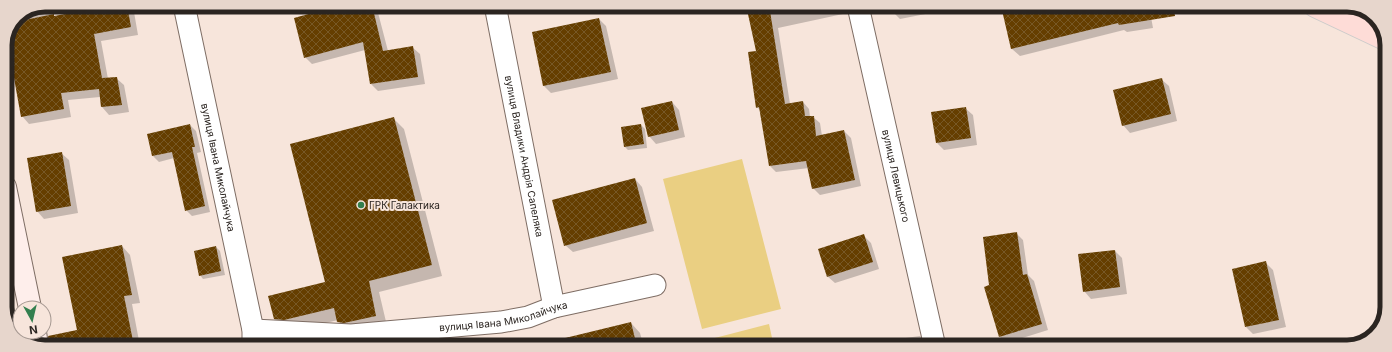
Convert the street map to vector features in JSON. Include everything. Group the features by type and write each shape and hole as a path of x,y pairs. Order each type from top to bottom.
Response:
{"main road":[{"path":"1328,12 1379,36"},
{"path":"12,221 28,300"}],"street":[{"name":"вулиця Івана Миколайчука","path":"185,12 253,338 319,340"},
{"name":"вулиця Владики Андрія Сапеляка","path":"496,12 554,307"},
{"name":"вулиця Левицького","path":"859,12 933,340"},
{"name":"вулиця Івана Миколайчука","path":"360,340 501,322 528,317 554,307 655,286"}],"shaded area":[{"path":"742,159 781,309 702,329 663,179"},
{"path":"769,324 772,340 707,340"}],"building":[{"path":"76,12 128,12 131,27 94,34 102,78 117,77 122,105 101,107 99,89 61,93 64,109 21,117 12,67 12,45 14,32 24,20 54,14 54,16"},
{"path":"316,12 374,12 383,51 413,46 418,77 370,84 363,42 304,58 294,18"},
{"path":"748,12 770,12 785,104 803,101 805,116 814,116 816,136 844,130 855,180 812,189 806,161 769,166 759,107 756,108 748,52 756,51"},
{"path":"1002,12 1175,12 1175,16 1119,25 1118,23 1011,49"},
{"path":"599,18 611,72 543,86 532,32"},
{"path":"1162,78 1171,114 1122,126 1113,90"},
{"path":"672,101 679,130 648,137 641,108"},
{"path":"966,107 971,138 936,143 931,112"},
{"name":"ГРК Галактика","path":"394,117 432,265 369,281 376,316 344,323 337,322 334,308 284,320 274,319 268,296 325,282 290,144"},
{"path":"190,124 195,147 192,147 205,206 185,211 172,152 152,156 147,134"},
{"path":"641,124 644,144 624,147 621,127"},
{"path":"62,152 71,206 36,212 27,158"},
{"path":"635,178 647,223 564,246 552,200"},
{"path":"1017,232 1023,275 1027,274 1042,324 999,337 984,287 989,285 983,237"},
{"path":"864,234 873,262 827,277 818,249"},
{"path":"122,245 132,295 124,296 133,340 52,340 52,335 77,330 62,257"},
{"path":"216,246 221,271 199,276 194,251"},
{"path":"1115,250 1120,287 1083,292 1078,254"},
{"path":"1266,261 1279,320 1245,327 1232,269"},
{"path":"631,322 635,340 561,340"}],"place":[{"name":"ГРК Галактика","path":"361,205"}]}
